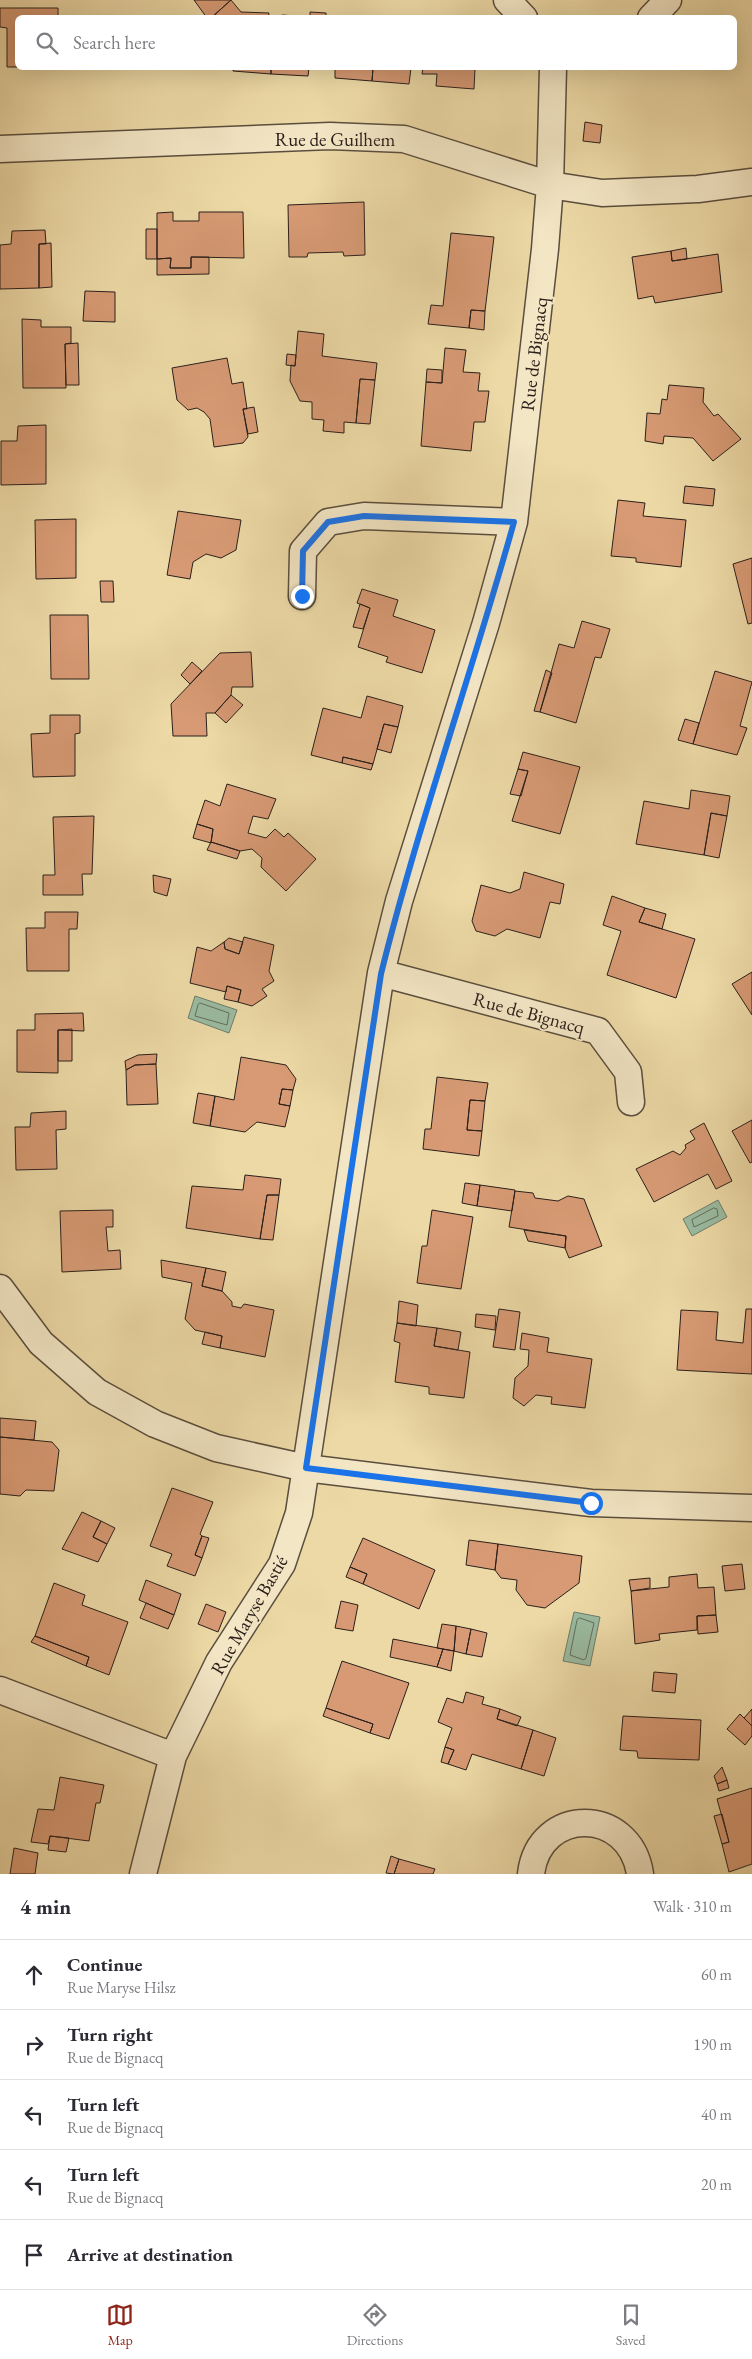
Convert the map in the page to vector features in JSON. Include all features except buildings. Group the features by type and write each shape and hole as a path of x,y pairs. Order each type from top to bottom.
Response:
{"street":[{"path":"507,0 521,15"},
{"path":"654,15 668,0"},
{"name":"Rue de Bignacq","path":"306,1468 381,974 399,901 486,623 514,522 542,276 550,185 556,70"},
{"name":"Rue de Guilhem","path":"0,149 330,136 404,139 550,185 602,193 698,189 752,182"},
{"path":"302,596 303,551 328,522 364,516 514,522"},
{"name":"Rue de Bignacq","path":"381,974 598,1031 628,1072 631,1102"},
{"path":"0,1288 40,1342 97,1392 155,1424 216,1448 306,1468 591,1503 752,1508"},
{"name":"Rue Maryse Bastié","path":"143,1874 173,1756 219,1662 282,1564 299,1514 306,1468"},
{"path":"0,1690 173,1756"},
{"path":"532,1874 535,1857 542,1843 570,1825 587,1822 604,1825 619,1833 631,1845 638,1860 640,1874"}],"water":[{"path":"195,996 237,1010 229,1033 188,1018"},
{"path":"718,1200 727,1217 692,1236 683,1219"},
{"path":"574,1612 600,1617 590,1666 563,1661"}],"route":[{"path":"302,596 303,551 328,522 364,516 514,522 486,623 399,901 381,974 306,1468 591,1503"}]}
